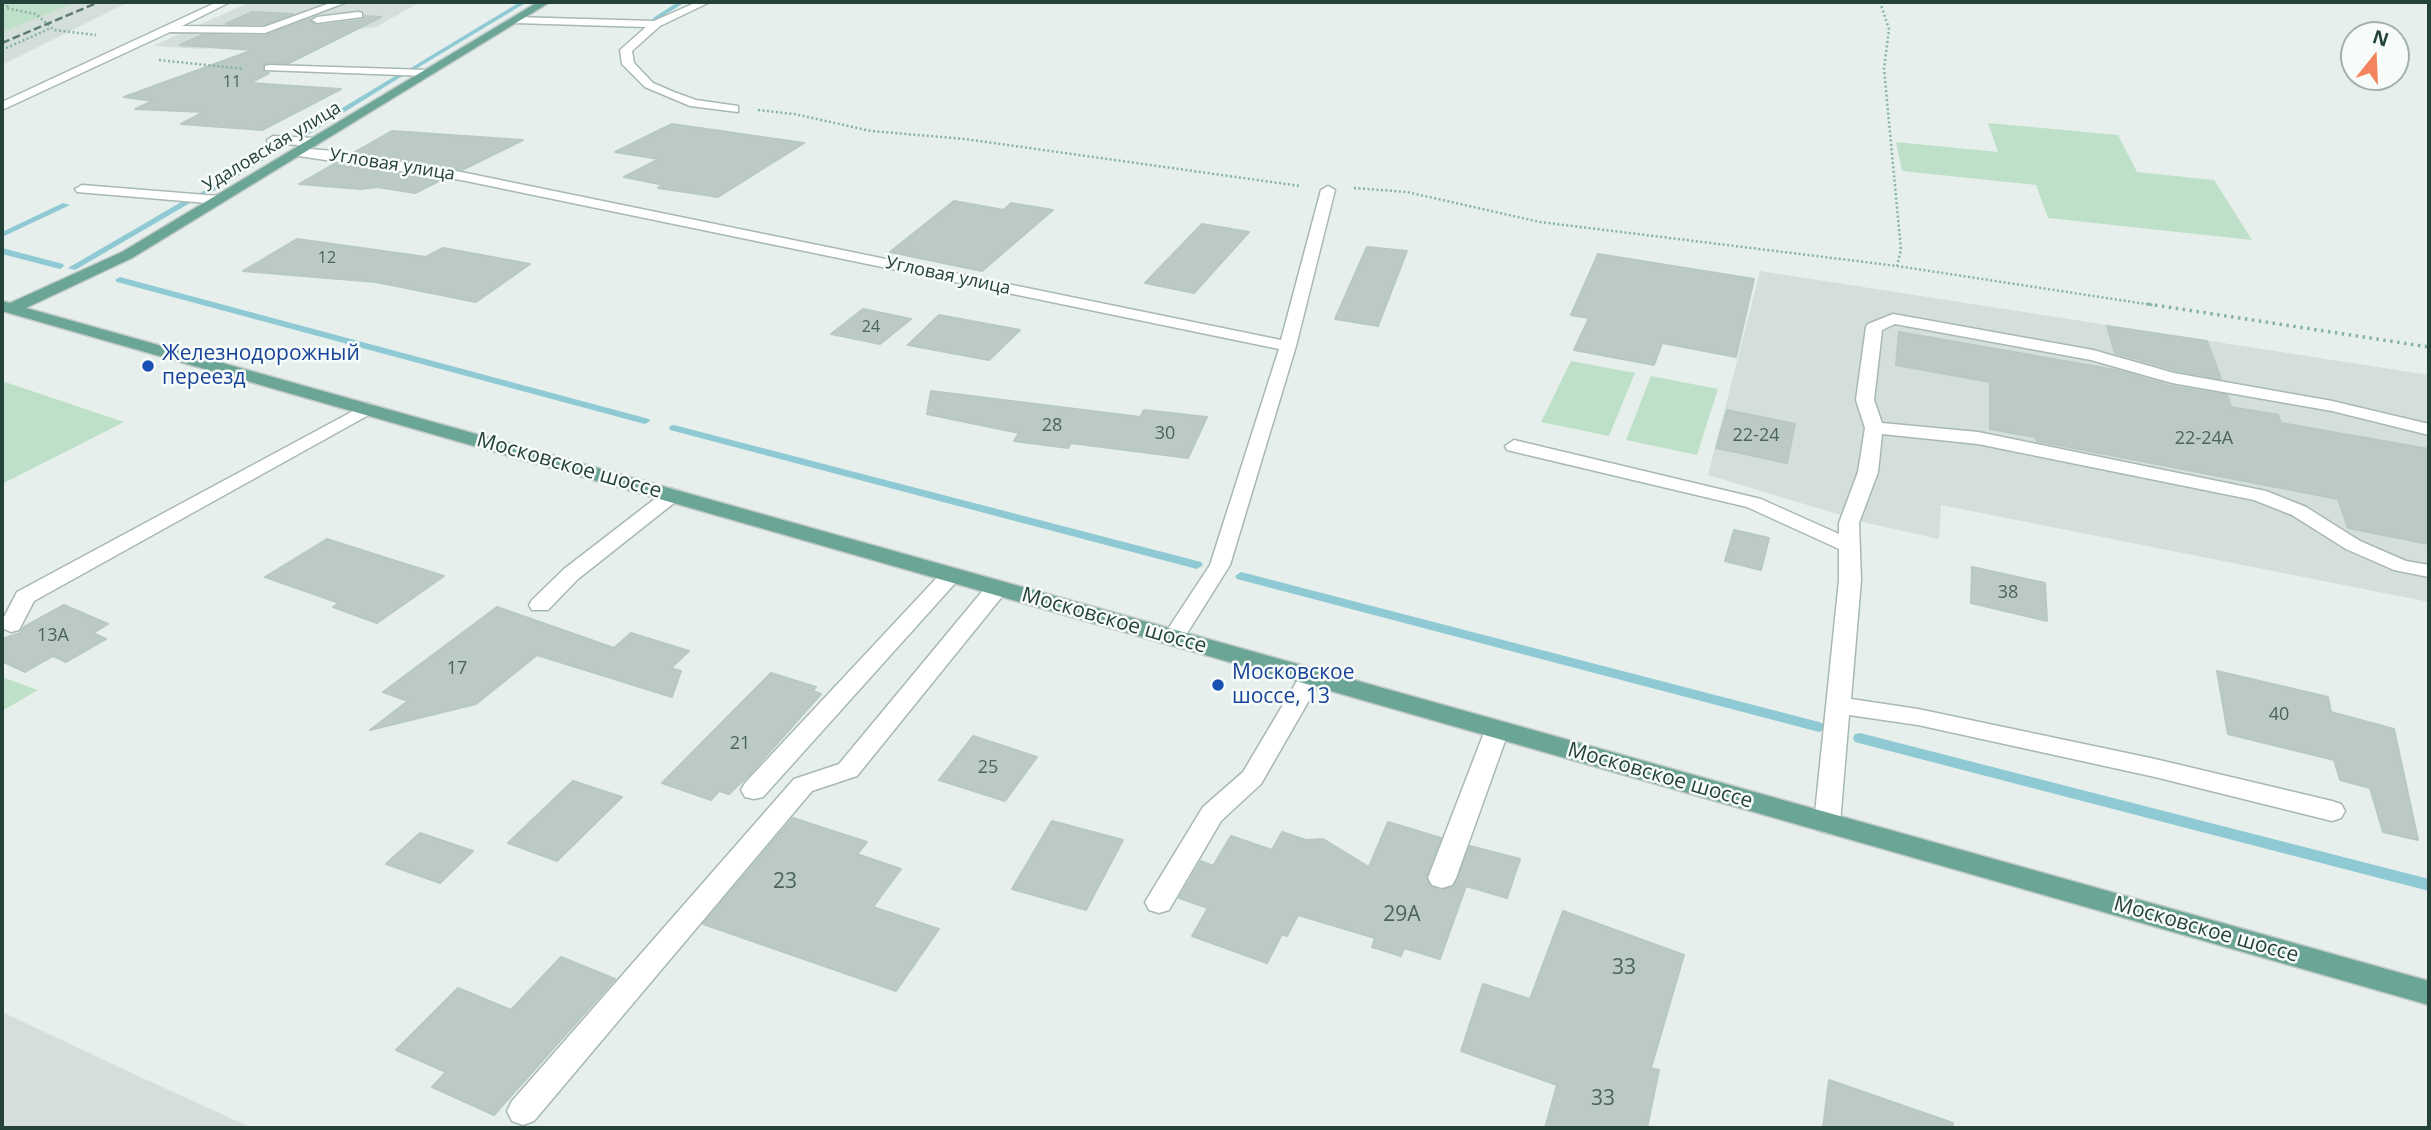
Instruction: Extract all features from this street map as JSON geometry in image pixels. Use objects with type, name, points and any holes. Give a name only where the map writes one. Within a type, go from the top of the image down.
[{"type":"main road","name":"Удаловская улица","points":[[6,307],[99,270],[545,2]]},
{"type":"main road","name":"Московское шоссе","points":[[6,307],[2429,993]]},
{"type":"street","points":[[2,106],[225,2]]},
{"type":"street","points":[[166,29],[266,34],[280,24],[342,2]]},
{"type":"street","points":[[705,2],[656,24],[626,50],[628,64],[649,85],[670,95],[694,103],[734,109]]},
{"type":"street","points":[[280,24],[358,15]]},
{"type":"street","points":[[515,20],[656,24]]},
{"type":"street","points":[[269,68],[428,73]]},
{"type":"street","points":[[272,140],[313,142]]},
{"type":"street","name":"Угловая улица","points":[[297,152],[334,155],[475,178],[1288,346]]},
{"type":"street","points":[[82,189],[219,200]]},
{"type":"street","points":[[1173,638],[1220,565],[1288,346],[1328,190]]},
{"type":"street","points":[[1827,823],[1850,580],[1849,523],[1868,472],[1874,428],[1865,400],[1874,327],[1893,319],[2093,355],[2172,378],[2332,406],[2429,429]]},
{"type":"street","points":[[10,625],[25,597],[368,408]]},
{"type":"street","points":[[1874,428],[1978,438],[2259,495],[2299,511],[2353,545],[2401,566],[2429,571]]},
{"type":"street","points":[[1514,446],[1754,503],[1849,546]]},
{"type":"street","points":[[540,606],[571,574],[672,495]]},
{"type":"street","points":[[754,790],[951,575]]},
{"type":"street","points":[[523,1111],[803,785],[848,770],[998,588]]},
{"type":"street","points":[[1159,902],[1212,814],[1252,778],[1311,677]]},
{"type":"street","points":[[1838,705],[1918,717],[2155,768],[2332,811]]},
{"type":"street","points":[[1442,878],[1497,730]]},
{"type":"path","points":[[11,2],[6,8],[36,14],[51,28],[138,42]]},
{"type":"path","points":[[1881,2],[1889,29],[1884,69],[1901,250],[1897,266],[2429,347]]},
{"type":"path","points":[[2,50],[51,28]]},
{"type":"path","points":[[115,52],[136,58],[193,65],[269,68]]},
{"type":"shaded area","points":[[54,2],[129,2],[2,65],[2,23]]},
{"type":"shaded area","points":[[250,2],[420,2],[376,27],[202,49],[153,46]]},
{"type":"shaded area","points":[[1760,271],[2429,375],[2429,602],[1941,505],[1939,539],[1867,523],[1708,475]]},
{"type":"shaded area","points":[[2,1012],[138,1076],[252,1128],[2,1128]]},
{"type":"green space","points":[[2,2],[76,2],[2,32]]},
{"type":"green space","points":[[1988,123],[2118,135],[2137,172],[2214,180],[2252,240],[2048,218],[2036,185],[1902,171],[1896,142],[1998,152]]},
{"type":"green space","points":[[1571,361],[1635,373],[1609,436],[1541,422]]},
{"type":"green space","points":[[1651,376],[1718,389],[1697,455],[1626,440]]},
{"type":"green space","points":[[2,381],[124,422],[2,484]]},
{"type":"green space","points":[[2,677],[38,690],[2,711]]},
{"type":"building","points":[[252,12],[293,14],[264,24],[226,24]]},
{"type":"building","points":[[365,16],[381,17],[289,63],[263,64],[263,72],[269,73],[250,83],[341,89],[262,130],[181,124],[204,112],[135,109],[153,101],[124,97],[253,50],[180,45],[202,35],[265,36],[310,19],[317,26],[362,20]]},
{"type":"building","points":[[672,124],[804,143],[718,197],[658,188],[664,185],[624,177],[659,159],[615,152]]},
{"type":"building","points":[[392,131],[523,140],[462,170],[355,152]]},
{"type":"building","points":[[334,164],[441,180],[415,193],[377,187],[360,189],[299,184]]},
{"type":"building","points":[[954,201],[1004,210],[1011,203],[1053,210],[982,271],[890,252]]},
{"type":"building","points":[[1202,224],[1249,232],[1194,293],[1145,283]]},
{"type":"building","points":[[297,239],[426,257],[443,248],[530,264],[476,302],[376,282],[243,271]]},
{"type":"building","points":[[1367,247],[1407,251],[1378,326],[1335,319]]},
{"type":"building","points":[[1598,254],[1754,279],[1736,357],[1662,343],[1654,365],[1574,350],[1589,318],[1571,315]]},
{"type":"building","points":[[863,309],[911,319],[880,344],[831,334]]},
{"type":"building","points":[[939,315],[1020,330],[989,360],[908,345]]},
{"type":"building","points":[[2107,326],[2207,341],[2221,379],[2175,370],[2115,353]]},
{"type":"building","points":[[1899,332],[2116,370],[2171,386],[2227,395],[2231,407],[2278,415],[2281,423],[2429,449],[2429,544],[2348,528],[2338,499],[2037,441],[2035,437],[1990,429],[1990,382],[1896,365]]},
{"type":"building","points":[[931,391],[1140,417],[1144,410],[1207,417],[1188,458],[1071,443],[1068,448],[1014,441],[1019,433],[927,414]]},
{"type":"building","points":[[1727,410],[1795,424],[1787,463],[1716,448]]},
{"type":"building","points":[[1734,530],[1769,538],[1761,570],[1725,561]]},
{"type":"building","points":[[327,539],[444,576],[377,623],[333,607],[339,603],[265,577]]},
{"type":"building","points":[[1972,567],[2045,583],[2047,621],[1971,603]]},
{"type":"building","points":[[64,605],[108,624],[93,633],[106,639],[66,662],[53,656],[25,672],[2,661],[2,639],[20,633],[24,627]]},
{"type":"building","points":[[497,607],[614,648],[631,633],[689,651],[671,668],[681,671],[672,697],[537,655],[476,704],[370,730],[408,701],[383,692]]},
{"type":"building","points":[[2217,671],[2328,697],[2331,712],[2394,729],[2418,840],[2383,832],[2370,788],[2340,780],[2334,760],[2228,734]]},
{"type":"building","points":[[771,673],[816,687],[813,691],[821,694],[750,774],[729,794],[719,791],[711,800],[662,783]]},
{"type":"building","points":[[973,736],[1037,757],[1005,801],[939,780]]},
{"type":"building","points":[[573,781],[622,797],[557,861],[508,843]]},
{"type":"building","points":[[793,818],[867,842],[857,854],[901,869],[873,907],[939,929],[896,991],[703,924]]},
{"type":"building","points":[[1052,821],[1123,840],[1086,910],[1012,889]]},
{"type":"building","points":[[1388,822],[1441,838],[1426,877],[1430,886],[1441,891],[1454,886],[1470,846],[1520,859],[1507,898],[1466,886],[1440,959],[1404,948],[1401,956],[1372,947],[1375,938],[1298,915],[1287,936],[1282,934],[1267,963],[1192,936],[1208,908],[1179,898],[1201,861],[1213,866],[1231,836],[1272,850],[1282,832],[1306,840],[1323,839],[1369,867]]},
{"type":"building","points":[[420,833],[473,851],[440,883],[386,864]]},
{"type":"building","points":[[1563,911],[1684,955],[1651,1068],[1659,1070],[1647,1128],[1545,1128],[1557,1085],[1461,1051],[1483,984],[1530,999]]},
{"type":"building","points":[[561,957],[615,979],[494,1115],[432,1087],[446,1072],[396,1050],[458,988],[511,1010]]},
{"type":"building","points":[[1829,1080],[1953,1123],[1952,1128],[1823,1128]]},
{"type":"waterway","points":[[412,69],[524,2]]},
{"type":"waterway","points":[[655,19],[682,2]]},
{"type":"waterway","points":[[298,137],[402,74]]},
{"type":"waterway","points":[[201,195],[284,145]]},
{"type":"waterway","points":[[72,268],[186,203]]},
{"type":"waterway","points":[[2,235],[66,205]]},
{"type":"waterway","points":[[2,251],[60,266]]},
{"type":"waterway","points":[[120,280],[645,421]]},
{"type":"waterway","points":[[674,428],[1197,565]]},
{"type":"waterway","points":[[1241,576],[1819,727]]},
{"type":"waterway","points":[[1860,738],[2429,885]]},
{"type":"railway","points":[[2,43],[99,2]]},
{"type":"place","name":"Железнодорожный переезд","points":[[148,366]]},
{"type":"place","name":"Московское шоссе, 13","points":[[1218,685]]}]
